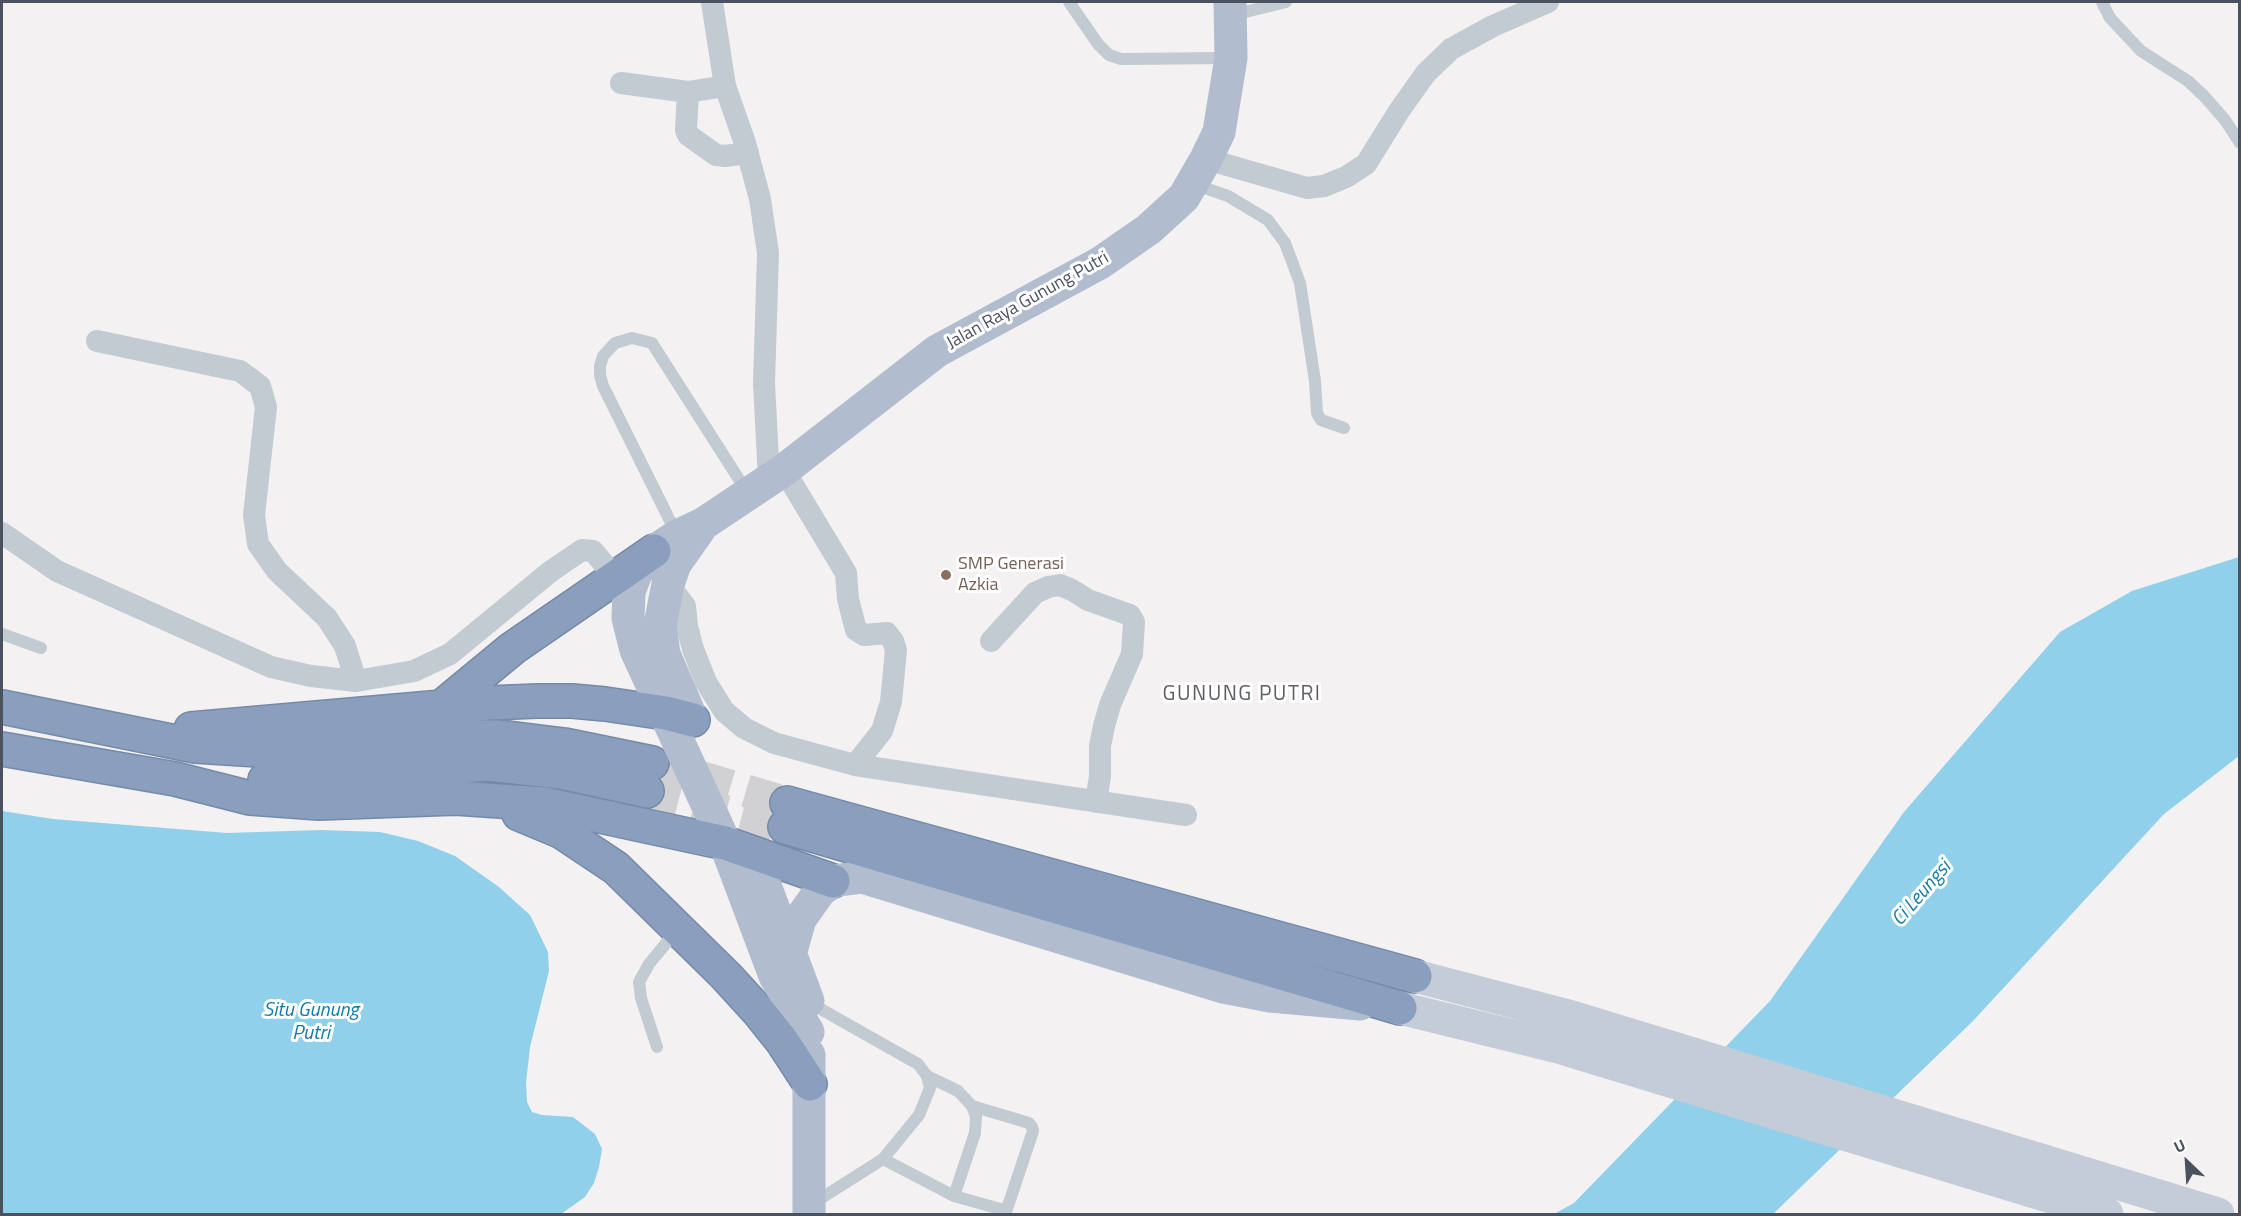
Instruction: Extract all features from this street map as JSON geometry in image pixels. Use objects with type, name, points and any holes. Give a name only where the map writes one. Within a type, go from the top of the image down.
[{"type":"highway","points":[[439,709],[513,648],[615,577],[678,537]]},
{"type":"highway","points":[[136,733],[439,709],[488,703],[572,701],[679,717]]},
{"type":"highway","points":[[2,707],[195,746],[274,751],[426,736],[500,737],[564,745],[650,777],[561,772],[489,764],[298,780],[175,778]]},
{"type":"highway","points":[[2,749],[175,778],[250,798],[319,802],[456,798],[544,804],[620,819],[739,848],[833,881]]},
{"type":"highway","points":[[456,798],[519,814],[562,832],[616,868],[758,1011],[782,1041],[810,1084]]},
{"type":"highway","points":[[1400,1008],[786,815],[1415,976]]},
{"type":"main road","name":"Jalan Raya Gunung Putri","points":[[678,537],[767,481],[937,351],[1110,257],[1149,229],[1184,197],[1219,132],[1231,58],[1231,8]]},
{"type":"main road","points":[[678,537],[675,564],[668,584],[660,625],[664,654],[679,717]]},
{"type":"main road","points":[[678,537],[636,573],[629,592],[628,618],[636,650],[679,717],[739,848],[791,951],[808,1017],[809,1210]]},
{"type":"main road","points":[[739,848],[776,976],[808,1017]]},
{"type":"main road","points":[[791,951],[800,919],[820,891],[833,881],[862,877],[1223,987],[1270,996],[1400,1008]]},
{"type":"street","points":[[712,2],[725,86],[748,153],[760,199],[768,253],[764,382],[767,481],[846,573],[848,599],[856,630],[864,635],[887,633],[896,650],[891,702],[882,731],[855,765]]},
{"type":"street","points":[[1199,171],[1307,188],[1324,186],[1346,177],[1366,164],[1426,73],[1451,49],[1493,26],[1548,2]]},
{"type":"street","points":[[621,83],[688,92],[725,86]]},
{"type":"street","points":[[688,92],[686,130],[688,135],[716,155],[748,153]]},
{"type":"street","points":[[97,342],[240,371],[260,386],[266,407],[254,515],[258,544],[278,571],[327,618],[345,646],[356,681]]},
{"type":"street","points":[[2,533],[57,571],[272,667],[311,676],[356,681],[414,672],[450,654],[551,571],[582,550],[592,551],[615,577]]},
{"type":"street","points":[[668,584],[684,606],[693,649],[706,682],[724,711],[744,728],[774,743],[855,765],[1186,815]]},
{"type":"street","points":[[991,641],[1035,593],[1048,587],[1060,585],[1088,600],[1130,615],[1134,622],[1132,654],[1110,705],[1104,726],[1100,746],[1100,776],[1096,802]]},
{"type":"street","points":[[1415,976],[1572,1017],[2218,1215]]},
{"type":"street","points":[[1400,1008],[1558,1047],[2107,1215]]},
{"type":"lane","points":[[1069,2],[1098,44],[1109,55],[1121,59],[1231,58]]},
{"type":"lane","points":[[1231,8],[1286,2]]},
{"type":"lane","points":[[2103,2],[2110,18],[2141,51],[2188,81],[2204,96],[2225,120],[2240,143]]},
{"type":"lane","points":[[1199,171],[1228,196],[1268,220],[1285,243],[1300,283],[1315,381],[1317,413],[1321,420],[1344,428]]},
{"type":"lane","points":[[678,537],[603,386],[600,366],[603,356],[615,343],[632,338],[652,343],[767,481]]},
{"type":"lane","points":[[2,634],[41,648]]},
{"type":"lane","points":[[657,1047],[641,998],[639,982],[649,964],[678,929]]},
{"type":"lane","points":[[808,1017],[904,1055],[918,1064],[927,1076],[930,1088],[919,1115],[883,1159],[809,1210]]},
{"type":"lane","points":[[927,1076],[958,1091],[972,1106],[976,1116],[977,1125],[954,1196]]},
{"type":"lane","points":[[883,1159],[954,1196],[1007,1209],[1033,1131],[1029,1123],[972,1106]]},
{"type":"water","name":"Ci Leungsi","points":[[2239,557],[2239,756],[2164,814],[1973,1021],[1773,1214],[1554,1214],[1574,1203],[1770,1001],[1904,812],[2060,632],[2132,591]]},
{"type":"water","name":"Situ Gunung Putri","points":[[2,811],[53,819],[227,833],[321,830],[380,832],[418,841],[455,856],[499,887],[530,915],[548,952],[549,971],[530,1047],[526,1083],[527,1102],[532,1112],[573,1117],[595,1134],[602,1149],[594,1183],[585,1197],[561,1214],[2,1214]]},
{"type":"tunnel","points":[[652,763],[787,803]]},
{"type":"tunnel","points":[[647,791],[785,827]]},
{"type":"place","name":"SMP Generasi Azkia","points":[[946,575]]},
{"type":"district","name":"GUNUNG PUTRI","points":[[1242,695]]}]
